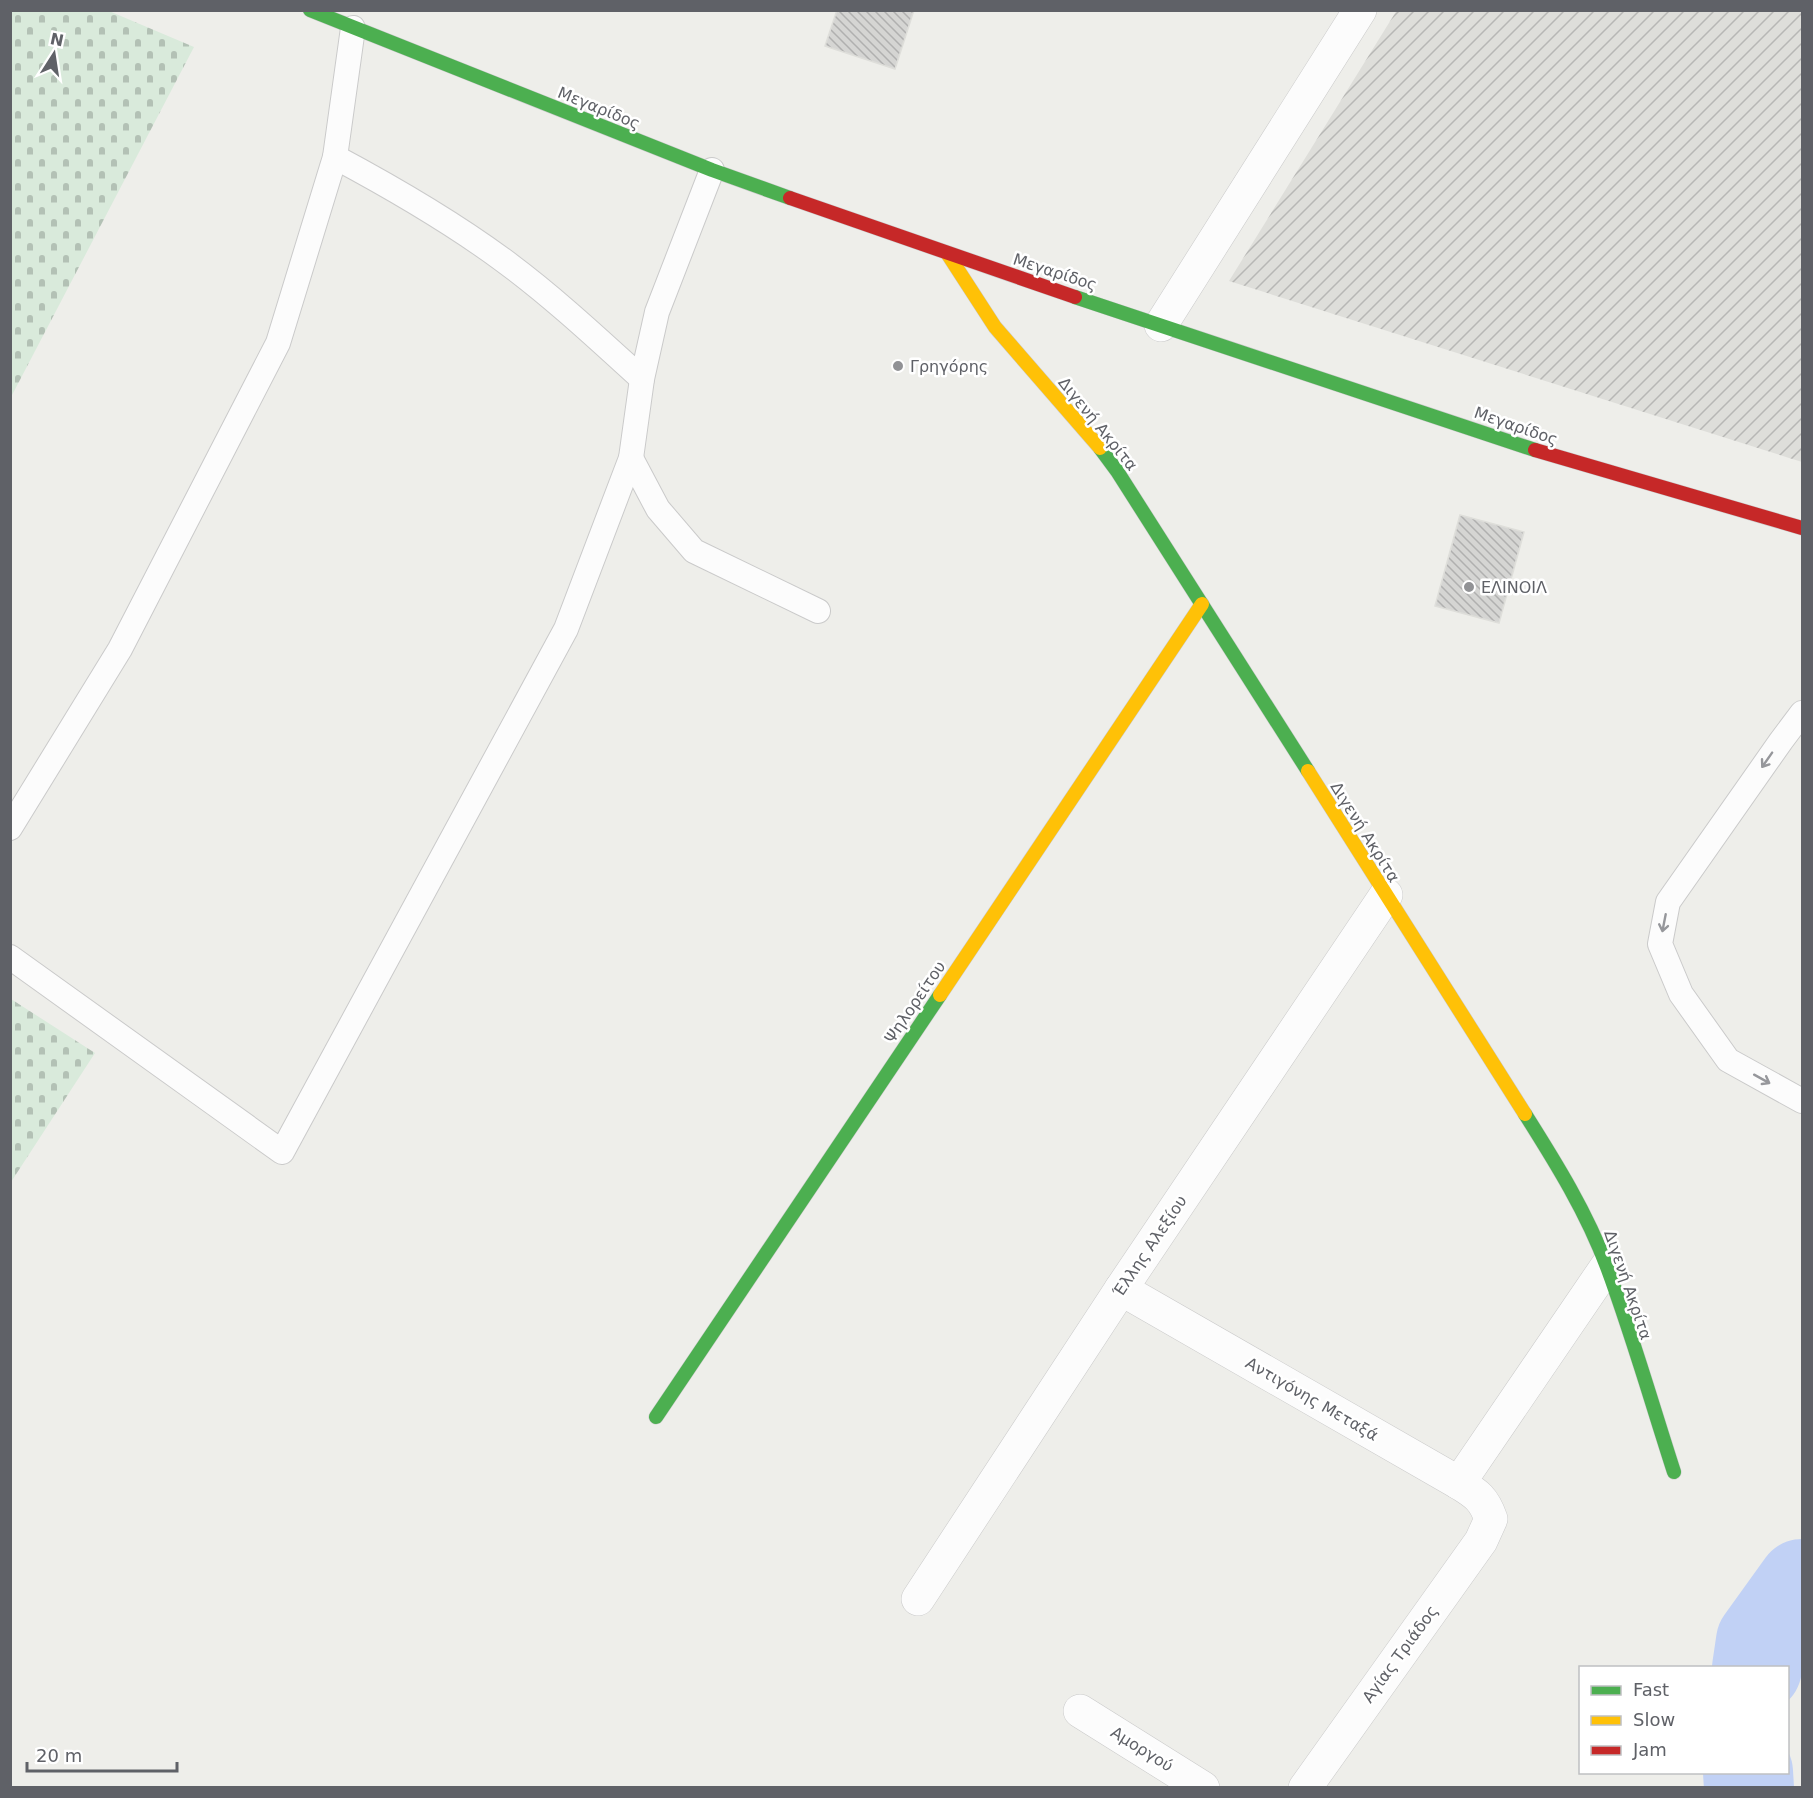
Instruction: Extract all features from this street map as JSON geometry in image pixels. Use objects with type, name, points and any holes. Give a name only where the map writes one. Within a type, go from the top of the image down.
[{"type":"street","name":"Μεγαρίδος","points":[[310,10],[712,170],[947,253],[1568,461],[1803,528]]},
{"type":"street","points":[[1161,325],[1360,10]]},
{"type":"street","name":"Διγενή Ακρίτα","points":[[947,253],[995,327],[1107,457],[1554,1159],[1584,1214],[1607,1266],[1674,1472]]},
{"type":"street","name":"Ψηλορείτου","points":[[656,1417],[1202,604]]},
{"type":"street","name":"Έλλης Αλεξίου","points":[[918,1599],[1121,1289],[1386,895]]},
{"type":"street","points":[[1459,1483],[1607,1266]]},
{"type":"street","name":"Αντιγόνης Μεταξά","points":[[1121,1289],[1474,1492],[1485,1503],[1491,1519]]},
{"type":"street","name":"Αγίας Τριάδος","points":[[1305,1788],[1481,1540],[1491,1519]]},
{"type":"street","name":"Αμοργού","points":[[1080,1711],[1203,1788]]},
{"type":"lane","points":[[10,828],[120,649],[278,343],[335,157],[353,28]]},
{"type":"lane","points":[[335,157],[430,211],[503,260],[574,317],[642,379]]},
{"type":"lane","points":[[10,957],[282,1152],[566,628],[631,458],[642,379],[657,312],[712,170]]},
{"type":"lane","points":[[631,458],[658,509],[694,551],[818,611]]},
{"type":"lane","points":[[1803,713],[1780,741],[1668,902],[1660,944],[1681,994],[1728,1060],[1803,1101]]},
{"type":"shaded area","points":[[1397,10],[1802,11],[1802,462],[1229,281]]},
{"type":"green space","points":[[11,10],[109,11],[194,47],[11,397]]},
{"type":"green space","points":[[11,999],[95,1053],[11,1182]]},
{"type":"building","points":[[837,10],[914,10],[895,69],[825,46]]},
{"type":"building","points":[[1460,515],[1524,532],[1499,623],[1435,606]]},
{"type":"waterway","points":[[1757,1666],[1761,1641],[1802,1584]]},
{"type":"waterway","points":[[1748,1774],[1749,1788]]},
{"type":"traffic: fast","points":[[310,10],[712,170],[790,198]]},
{"type":"traffic: fast","points":[[1075,297],[1535,450]]},
{"type":"traffic: fast","points":[[1100,448],[1117,471],[1308,771]]},
{"type":"traffic: fast","points":[[656,1417],[940,995]]},
{"type":"traffic: fast","points":[[1525,1114],[1570,1189],[1599,1247],[1625,1318],[1674,1472]]},
{"type":"traffic: slow","points":[[947,253],[995,327],[1100,448]]},
{"type":"traffic: slow","points":[[940,995],[1202,604]]},
{"type":"traffic: slow","points":[[1308,771],[1525,1114]]},
{"type":"traffic: jam","points":[[790,198],[1075,297]]},
{"type":"traffic: jam","points":[[1535,450],[1802,528]]},
{"type":"place","name":"Γρηγόρης","points":[[898,366]]},
{"type":"place","name":"ΕΛΙΝΟΙΛ","points":[[1469,587]]}]
